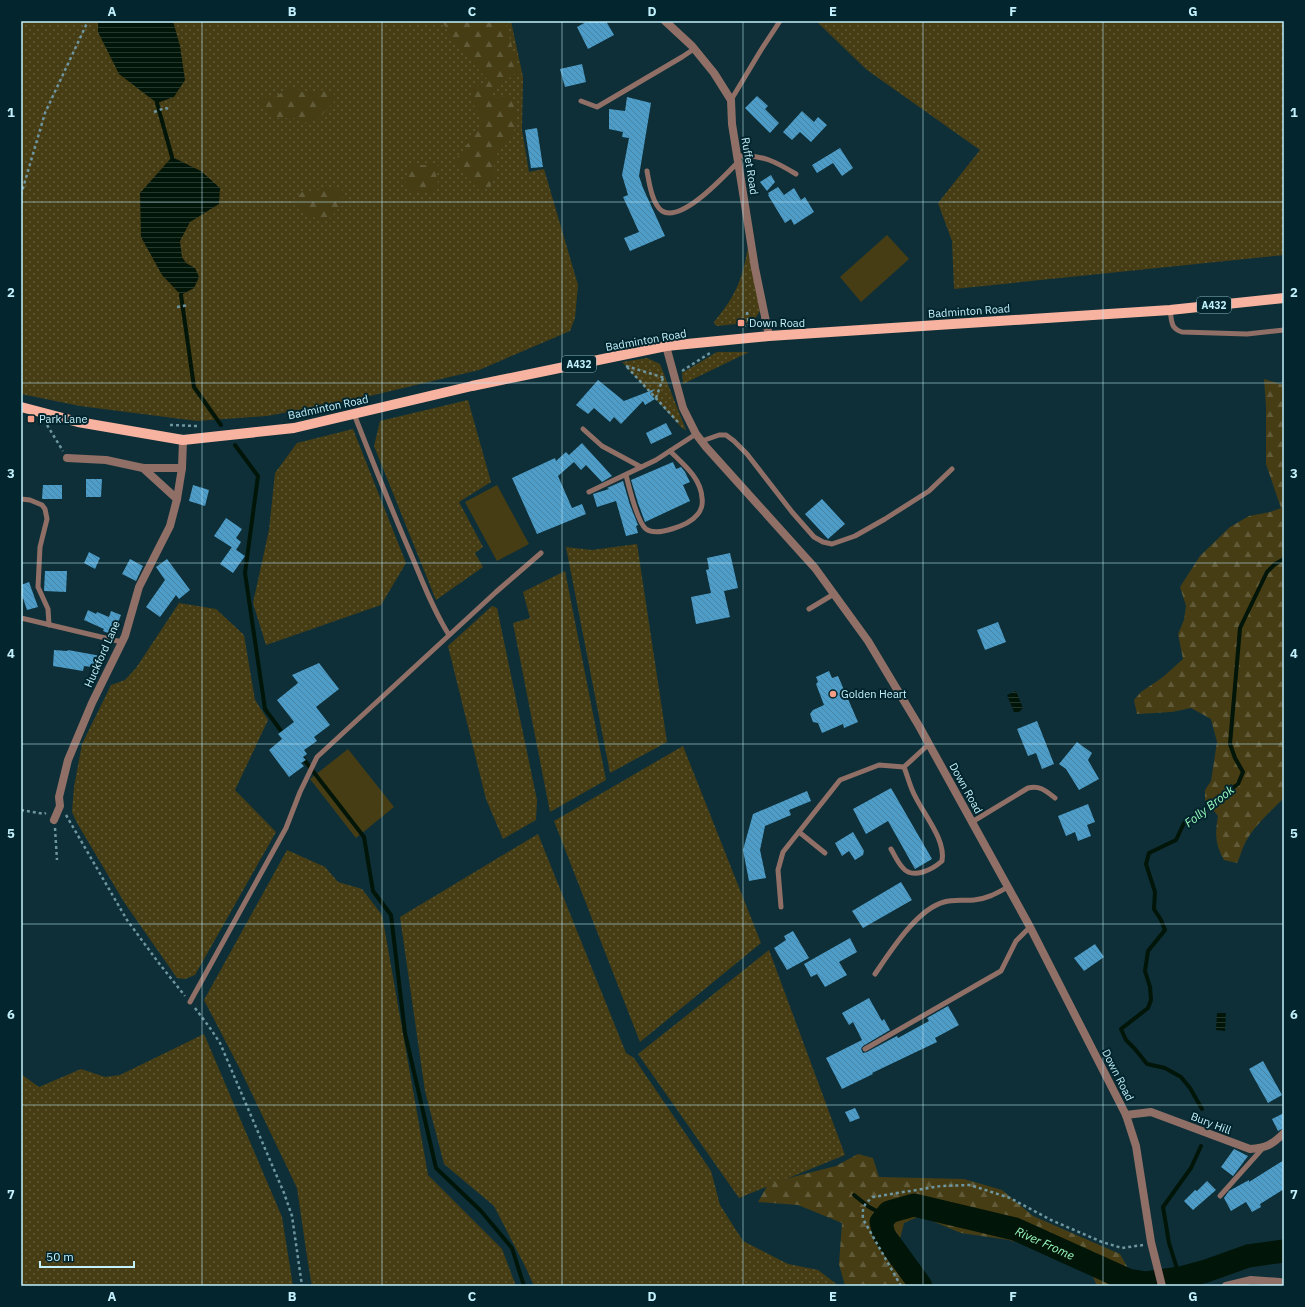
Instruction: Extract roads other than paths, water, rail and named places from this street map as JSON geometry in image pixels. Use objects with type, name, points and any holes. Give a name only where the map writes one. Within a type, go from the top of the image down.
[{"type":"main road","name":"Badminton Road","points":[[21,406],[78,422],[183,440],[294,428],[472,386],[666,346],[769,336],[1170,310],[1284,298]]},
{"type":"street","name":"Ruffet Road","points":[[666,21],[694,49],[714,73],[731,100],[732,124],[755,268],[769,336]]},
{"type":"street","name":"Down Road","points":[[666,346],[683,408],[696,434],[815,568],[868,641],[929,744],[1030,927],[1126,1116],[1136,1146],[1151,1242],[1162,1286]]},
{"type":"street","name":"Huckford Lane","points":[[54,820],[60,806],[59,797],[68,760],[92,703],[122,642],[139,586],[170,526],[177,499],[182,468],[183,440]]},
{"type":"street","points":[[67,458],[106,460],[143,468],[182,468]]},
{"type":"street","points":[[143,468],[177,499]]},
{"type":"street","name":"Bury Hill","points":[[1126,1116],[1151,1112],[1250,1149],[1262,1148]]},
{"type":"street","points":[[1262,1148],[1276,1141],[1284,1133]]},
{"type":"street","points":[[1226,1286],[1251,1280],[1280,1282],[1284,1286]]},
{"type":"lane","points":[[731,100],[780,21]]},
{"type":"lane","points":[[581,101],[597,107],[694,49]]},
{"type":"lane","points":[[647,171],[649,184],[656,202],[660,210],[667,213],[674,213],[691,205],[715,185],[738,159],[751,155],[764,157],[777,162],[796,174]]},
{"type":"lane","points":[[1170,310],[1173,325],[1176,330],[1182,332],[1247,334],[1284,330]]},
{"type":"lane","points":[[354,414],[382,488],[425,587],[449,635]]},
{"type":"lane","points":[[583,429],[602,446],[641,467]]},
{"type":"lane","points":[[589,492],[641,467],[670,451],[696,434]]},
{"type":"lane","points":[[702,441],[718,435],[726,435],[734,441],[747,454],[792,512],[814,537],[823,542],[832,544],[855,536],[930,491],[952,469]]},
{"type":"lane","points":[[626,475],[640,521],[646,529],[655,532],[668,530],[686,523],[697,516],[701,509],[702,498],[700,486],[670,451]]},
{"type":"lane","points":[[21,499],[30,500],[42,505],[45,509],[47,519],[40,547],[38,587],[48,609],[49,625]]},
{"type":"lane","points":[[190,1002],[286,828],[300,792],[317,757],[496,592],[541,553]]},
{"type":"lane","points":[[809,609],[834,594]]},
{"type":"lane","points":[[21,618],[122,642]]},
{"type":"lane","points":[[781,907],[778,870],[783,852],[840,780],[879,765],[904,767],[929,744]]},
{"type":"lane","points":[[891,849],[903,869],[909,873],[915,874],[936,866],[942,861],[944,853],[930,820],[915,796],[904,767]]},
{"type":"lane","points":[[972,822],[1028,788],[1035,786],[1042,788],[1055,798]]},
{"type":"lane","points":[[799,832],[825,854]]},
{"type":"lane","points":[[875,974],[902,935],[930,909],[942,902],[952,900],[974,900],[990,897],[1008,887]]},
{"type":"lane","points":[[865,1049],[1001,972],[1016,941],[1030,927]]},
{"type":"lane","points":[[1220,1196],[1262,1148]]},
{"type":"waterway","points":[[157,103],[172,157]]},
{"type":"waterway","points":[[181,295],[194,387],[221,425]]},
{"type":"waterway","points":[[235,445],[258,476],[245,573],[265,709],[284,735]]},
{"type":"waterway","name":"Folly Brook","points":[[1202,1109],[1190,1088],[1181,1077],[1165,1068],[1147,1064],[1126,1040],[1121,1029],[1148,1008],[1151,1000],[1150,987],[1145,971],[1148,951],[1165,930],[1154,909],[1155,892],[1146,864],[1149,853],[1176,840],[1184,823],[1238,784],[1243,772],[1235,758],[1230,744],[1240,628],[1267,572],[1275,564],[1284,559]]},
{"type":"waterway","points":[[302,757],[364,837],[373,891],[391,915],[405,1033],[436,1168],[481,1211],[512,1248],[524,1286]]},
{"type":"waterway","name":"Folly Brook","points":[[1180,1278],[1169,1243],[1163,1207],[1191,1168],[1201,1146]]},
{"type":"waterway","points":[[854,1195],[869,1207],[886,1216]]},
{"type":"waterway","name":"River Frome","points":[[921,1286],[884,1235],[881,1222],[889,1212],[914,1205],[1015,1229],[1128,1280],[1146,1283],[1180,1278],[1206,1271],[1248,1256],[1284,1251]]},
{"type":"place","name":"Down Road","points":[[741,323]]},
{"type":"place","name":"Park Lane","points":[[31,419]]},
{"type":"place","name":"Golden Heart","points":[[833,694]]}]
